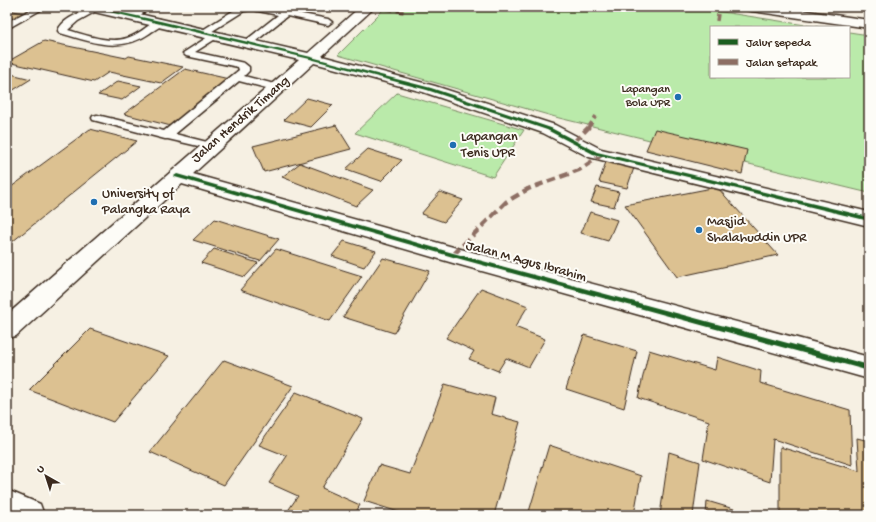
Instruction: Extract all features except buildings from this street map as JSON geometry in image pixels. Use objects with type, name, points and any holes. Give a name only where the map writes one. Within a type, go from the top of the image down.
[{"type":"street","name":"Jalan Hendrik Timang","points":[[7,329],[368,7]]},
{"type":"street","points":[[752,7],[869,24]]},
{"type":"street","points":[[93,8],[160,22],[311,58],[429,89],[549,129],[596,153],[869,219]]},
{"type":"street","name":"Jalan M Agus Ibrahim","points":[[177,176],[453,255],[869,368]]},
{"type":"street","points":[[7,505],[29,515]]},
{"type":"lane","points":[[7,26],[42,7]]},
{"type":"lane","points":[[132,16],[147,7]]},
{"type":"lane","points":[[93,8],[64,27],[63,31],[78,36],[121,43],[129,41],[160,22]]},
{"type":"lane","points":[[165,136],[244,71],[244,66],[189,54],[188,52],[241,9],[263,9],[328,22]]},
{"type":"lane","points":[[248,43],[284,14]]},
{"type":"lane","points":[[237,77],[278,88]]},
{"type":"lane","points":[[97,118],[165,136],[211,146]]},
{"type":"green space","name":"Lapangan Bola UPR","points":[[386,7],[690,7],[812,26],[710,26],[710,78],[850,78],[850,32],[869,35],[869,193],[559,118],[338,55]]},
{"type":"green space","name":"Lapangan Tenis UPR","points":[[397,93],[524,130],[493,177],[355,133]]},
{"type":"marked path","points":[[376,7],[404,12]]},
{"type":"marked path","points":[[717,21],[719,7]]},
{"type":"marked path","points":[[574,142],[584,134],[596,116]]},
{"type":"marked path","points":[[453,255],[506,202],[528,189],[579,170],[603,154]]},
{"type":"cycle path","points":[[90,7],[311,58],[429,89],[549,129],[595,153],[869,219]]},
{"type":"cycle path","points":[[177,176],[453,255],[869,368]]},
{"type":"place","name":"Lapangan Bola UPR","points":[[678,97]]},
{"type":"place","name":"Lapangan Tenis UPR","points":[[453,145]]},
{"type":"place","name":"University of Palangka Raya","points":[[94,202]]},
{"type":"place","name":"Masjid Shalahuddin UPR","points":[[699,230]]}]
